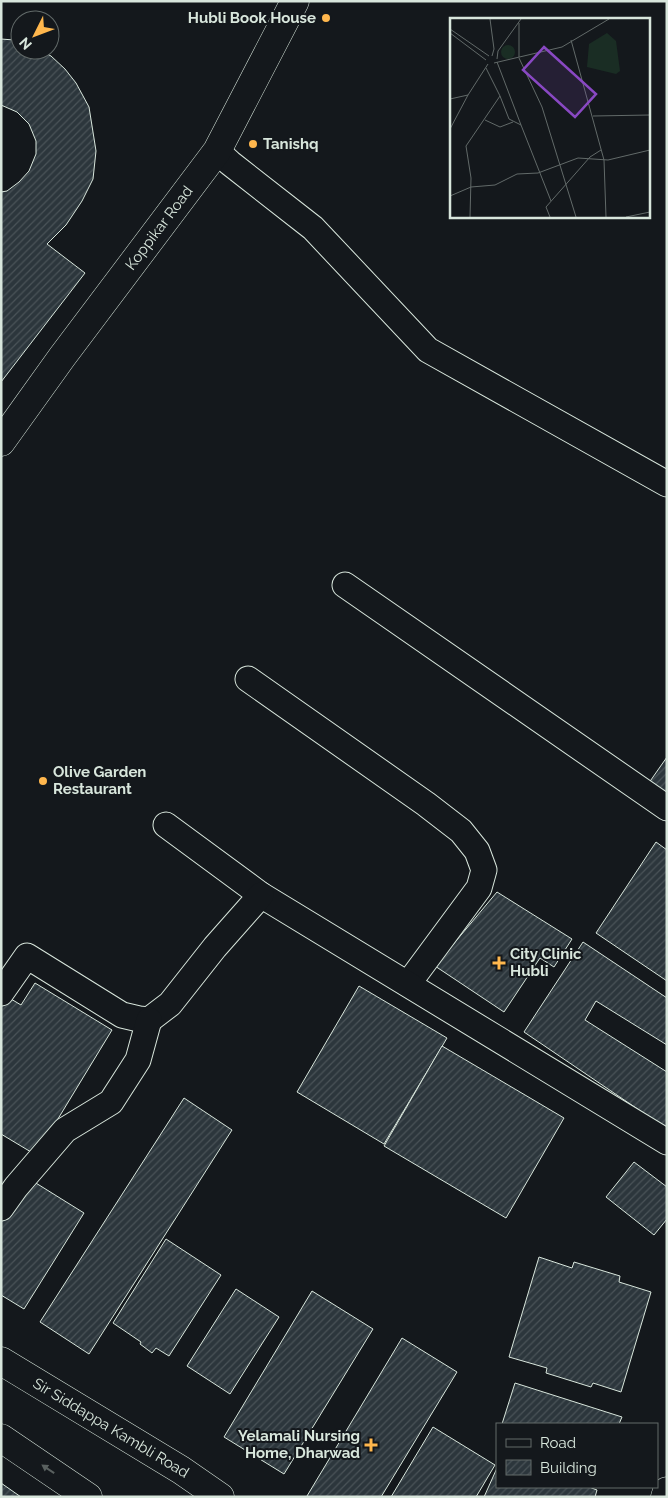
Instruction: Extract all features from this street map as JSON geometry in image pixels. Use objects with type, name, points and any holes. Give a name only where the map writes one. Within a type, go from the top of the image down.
[{"type":"main road","name":"Koppikar Road","points":[[1,442],[216,151],[295,1]]},
{"type":"main road","name":"Sir Siddappa Kambli Road","points":[[1,1361],[181,1470],[220,1497]]},
{"type":"main road","points":[[1,1438],[88,1497]]},
{"type":"main road","points":[[665,1497],[667,1491]]},
{"type":"street","points":[[216,151],[313,228],[428,350],[667,484]]},
{"type":"street","points":[[345,585],[667,808]]},
{"type":"street","points":[[248,679],[426,804],[461,831],[477,851],[484,870],[478,888],[408,984]]},
{"type":"street","points":[[166,826],[261,895],[667,1142]]},
{"type":"street","points":[[1,1208],[16,1187],[66,1130],[111,1102],[138,1060],[149,1020],[170,1004],[215,947],[261,895]]},
{"type":"street","points":[[1,993],[27,956],[122,1015],[149,1020]]},
{"type":"building","points":[[1,39],[10,40],[10,60],[55,60],[65,69],[76,83],[89,107],[96,151],[93,179],[82,201],[66,225],[47,244],[85,273],[1,382],[1,192],[7,191],[19,182],[29,171],[36,154],[36,141],[29,124],[17,112],[1,105]]},
{"type":"building","points":[[667,757],[667,801],[646,787]]},
{"type":"building","points":[[656,842],[667,850],[667,981],[596,933]]},
{"type":"building","points":[[497,892],[572,939],[554,967],[540,958],[504,1012],[435,966]]},
{"type":"building","points":[[583,942],[667,998],[667,1045],[596,1001],[585,1020],[667,1072],[667,1129],[524,1032]]},
{"type":"building","points":[[35,983],[112,1030],[36,1155],[1,1134],[1,993],[21,1005]]},
{"type":"building","points":[[359,986],[447,1038],[384,1144],[297,1092]]},
{"type":"building","points":[[442,1046],[564,1118],[506,1218],[384,1146]]},
{"type":"building","points":[[184,1098],[232,1130],[89,1354],[40,1322]]},
{"type":"building","points":[[634,1162],[667,1187],[667,1219],[654,1235],[606,1197]]},
{"type":"building","points":[[23,1175],[84,1213],[24,1309],[1,1295],[1,1210]]},
{"type":"building","points":[[166,1239],[221,1275],[169,1356],[156,1348],[152,1353],[140,1344],[141,1342],[113,1323]]},
{"type":"building","points":[[539,1257],[572,1268],[574,1262],[620,1276],[619,1282],[651,1292],[621,1392],[593,1383],[591,1387],[546,1373],[547,1368],[509,1357]]},
{"type":"building","points":[[236,1289],[279,1317],[230,1394],[187,1366]]},
{"type":"building","points":[[312,1291],[373,1329],[284,1474],[224,1437]]},
{"type":"building","points":[[402,1338],[457,1372],[381,1497],[308,1497],[307,1496]]},
{"type":"building","points":[[515,1383],[622,1417],[619,1423],[502,1423]]},
{"type":"building","points":[[433,1427],[495,1465],[476,1497],[391,1497]]},
{"type":"building","points":[[496,1470],[496,1488],[592,1488],[597,1490],[595,1497],[484,1497]]},
{"type":"building","points":[[1,1483],[21,1497],[1,1497]]},
{"type":"place","name":"Hubli Book House","points":[[326,18]]},
{"type":"place","name":"Tanishq","points":[[253,144]]},
{"type":"place","name":"Olive Garden Restaurant","points":[[43,781]]},
{"type":"place","name":"City Clinic Hubli","points":[[499,963]]},
{"type":"place","name":"Yelamali Nursing Home, Dharwad","points":[[371,1445]]}]
